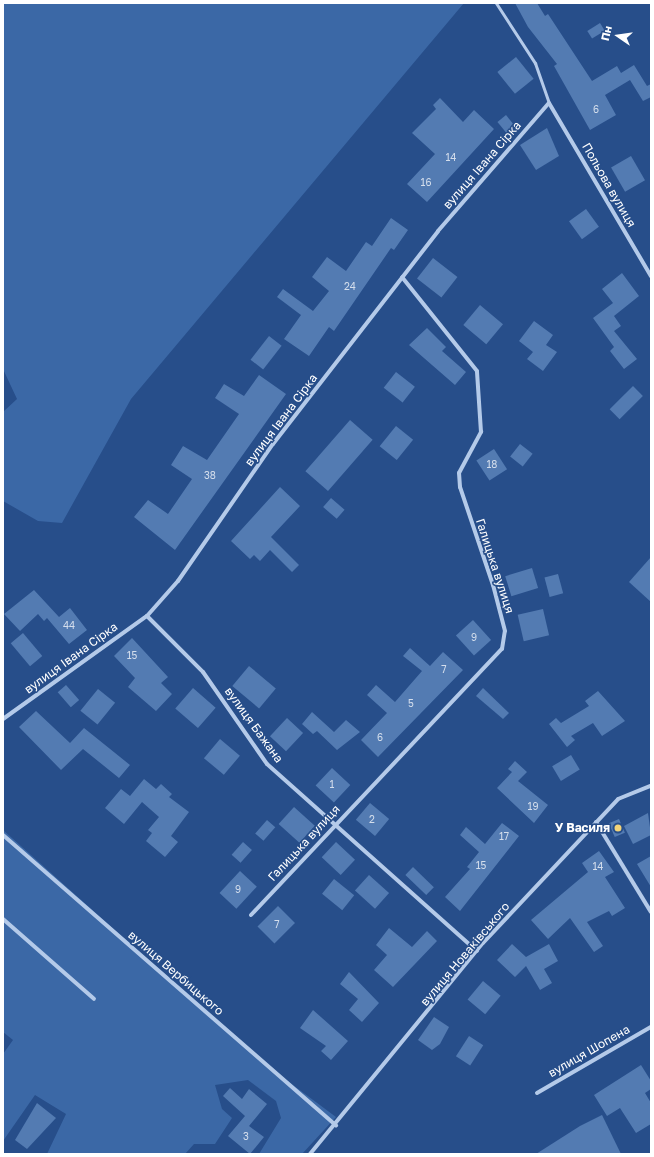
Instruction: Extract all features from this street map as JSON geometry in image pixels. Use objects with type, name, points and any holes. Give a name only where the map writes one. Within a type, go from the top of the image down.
[{"type":"street","name":"Польова вулиця","points":[[549,103],[651,276]]},
{"type":"street","name":"вулиця Івана Сірка","points":[[3,719],[147,616],[178,580],[273,444],[402,276],[549,103]]},
{"type":"street","name":"Галицька вулиця","points":[[251,915],[335,824],[492,663],[502,649],[505,631],[460,487],[459,473],[481,432],[477,371],[402,276]]},
{"type":"street","name":"вулиця Бажана","points":[[147,616],[203,672],[267,764],[477,951]]},
{"type":"street","name":"вулиця Новаківського","points":[[310,1154],[336,1126],[477,951],[596,822],[618,799],[651,786]]},
{"type":"street","points":[[596,822],[651,912]]},
{"type":"street","name":"вулиця Вербицького","points":[[3,835],[336,1126]]},
{"type":"street","points":[[3,919],[94,999]]},
{"type":"street","name":"вулиця Шопена","points":[[537,1093],[651,1027]]},
{"type":"lane","points":[[496,3],[535,64],[549,103]]},
{"type":"shaded area","points":[[3,3],[464,3],[131,399],[62,523],[38,521],[3,501],[3,412],[17,399],[3,369]]},
{"type":"shaded area","points":[[3,830],[262,1062],[336,1117],[302,1154],[259,1154],[281,1118],[276,1101],[248,1080],[215,1085],[222,1109],[232,1118],[215,1144],[194,1144],[185,1154],[47,1154],[66,1114],[35,1095],[3,1141],[3,1054],[13,1040],[3,1032]]},
{"type":"building","points":[[515,3],[537,3],[545,16],[548,14],[592,81],[617,66],[621,73],[634,65],[647,86],[651,84],[651,97],[643,101],[630,80],[605,95],[616,115],[590,130],[554,66],[557,64],[528,27]]},
{"type":"building","points":[[600,23],[605,31],[592,39],[587,31]]},
{"type":"building","points":[[516,57],[534,79],[515,94],[497,72]]},
{"type":"building","points":[[440,98],[463,122],[474,110],[494,129],[427,202],[407,184],[435,154],[412,133],[436,109],[433,105]]},
{"type":"building","points":[[506,115],[515,126],[506,133],[497,122]]},
{"type":"building","points":[[547,128],[559,156],[536,170],[520,145]]},
{"type":"building","points":[[631,156],[645,180],[625,192],[611,168]]},
{"type":"building","points":[[586,209],[599,227],[582,239],[569,221]]},
{"type":"building","points":[[391,218],[408,230],[394,250],[391,248],[334,331],[329,327],[309,356],[284,339],[301,315],[277,297],[283,289],[313,311],[329,291],[312,277],[327,257],[346,271],[366,242],[372,246]]},
{"type":"building","points":[[433,258],[457,277],[441,298],[417,278]]},
{"type":"building","points":[[622,273],[639,296],[614,316],[621,326],[614,331],[637,359],[624,369],[610,351],[614,347],[593,318],[613,303],[602,289]]},
{"type":"building","points":[[480,305],[503,324],[486,344],[463,325]]},
{"type":"building","points":[[534,321],[553,335],[546,345],[557,352],[543,371],[527,359],[533,352],[519,341]]},
{"type":"building","points":[[427,328],[446,347],[442,351],[466,372],[455,385],[409,345]]},
{"type":"building","points":[[269,336],[282,346],[263,369],[251,360]]},
{"type":"building","points":[[396,372],[415,387],[403,403],[384,388]]},
{"type":"building","points":[[259,375],[286,394],[175,550],[134,517],[148,500],[168,514],[192,479],[171,465],[183,446],[207,460],[239,414],[215,398],[224,384],[244,396]]},
{"type":"building","points":[[633,386],[643,396],[620,419],[610,409]]},
{"type":"building","points":[[350,420],[373,440],[328,491],[305,471]]},
{"type":"building","points":[[396,426],[413,440],[397,460],[380,446]]},
{"type":"building","points":[[520,444],[533,454],[523,466],[510,457]]},
{"type":"building","points":[[494,449],[507,469],[489,481],[476,460]]},
{"type":"building","points":[[280,487],[300,506],[271,537],[299,565],[292,572],[270,550],[260,561],[254,555],[250,559],[231,541]]},
{"type":"building","points":[[331,498],[345,510],[337,519],[323,507]]},
{"type":"building","points":[[651,557],[651,602],[629,582]]},
{"type":"building","points":[[532,568],[538,588],[511,596],[505,576]]},
{"type":"building","points":[[558,574],[563,593],[550,597],[544,578]]},
{"type":"building","points":[[34,590],[59,617],[70,608],[87,630],[69,644],[47,618],[44,621],[38,614],[20,631],[4,614]]},
{"type":"building","points":[[543,609],[549,635],[524,641],[518,615]]},
{"type":"building","points":[[473,620],[491,640],[474,655],[456,635]]},
{"type":"building","points":[[23,633],[42,656],[30,666],[11,643]]},
{"type":"building","points":[[132,638],[168,677],[161,683],[172,694],[156,711],[128,687],[135,678],[114,656]]},
{"type":"building","points":[[410,648],[430,666],[443,652],[463,670],[378,757],[361,740],[387,713],[367,695],[376,685],[395,702],[422,671],[403,656]]},
{"type":"building","points":[[249,666],[276,688],[259,708],[232,686]]},
{"type":"building","points":[[66,685],[79,700],[71,707],[58,692]]},
{"type":"building","points":[[193,688],[216,708],[198,728],[175,708]]},
{"type":"building","points":[[483,688],[509,713],[503,719],[476,696]]},
{"type":"building","points":[[98,689],[115,703],[97,725],[80,711]]},
{"type":"building","points":[[598,691],[625,721],[602,736],[593,723],[571,736],[575,740],[567,747],[549,724],[556,718],[561,723],[589,706],[585,701]]},
{"type":"building","points":[[36,711],[70,743],[84,728],[130,765],[119,778],[83,749],[61,770],[19,727]]},
{"type":"building","points":[[312,712],[334,732],[346,720],[360,732],[337,750],[317,731],[313,734],[302,724]]},
{"type":"building","points":[[287,718],[303,733],[286,751],[270,736]]},
{"type":"building","points":[[220,739],[240,756],[224,775],[204,758]]},
{"type":"building","points":[[571,755],[580,770],[561,781],[552,766]]},
{"type":"building","points":[[515,761],[527,772],[518,781],[548,805],[534,823],[497,788],[512,772],[508,769]]},
{"type":"building","points":[[332,768],[350,785],[334,803],[316,786]]},
{"type":"building","points":[[144,779],[156,789],[161,784],[172,794],[169,797],[189,812],[171,836],[178,842],[165,857],[146,841],[152,833],[148,830],[159,817],[142,802],[124,824],[105,808],[121,789],[130,796]]},
{"type":"building","points":[[370,803],[389,819],[375,836],[356,820]]},
{"type":"building","points":[[294,807],[315,826],[299,843],[279,824]]},
{"type":"building","points":[[648,813],[651,835],[633,844],[624,826]]},
{"type":"building","points":[[619,819],[625,833],[615,837],[609,823]]},
{"type":"building","points":[[267,820],[275,827],[263,841],[255,834]]},
{"type":"building","points":[[502,823],[519,836],[460,911],[445,897],[470,869],[467,867],[479,852],[460,835],[466,827],[485,844]]},
{"type":"building","points":[[243,842],[252,850],[241,863],[232,855]]},
{"type":"building","points":[[336,842],[355,860],[341,875],[322,857]]},
{"type":"building","points":[[599,851],[614,872],[605,877],[625,908],[612,916],[609,911],[587,922],[603,946],[594,952],[570,918],[548,939],[531,920],[588,872],[582,863]]},
{"type":"building","points":[[651,856],[651,887],[637,864]]},
{"type":"building","points":[[413,867],[434,887],[426,895],[405,875]]},
{"type":"building","points":[[240,871],[257,887],[236,909],[220,893]]},
{"type":"building","points":[[369,875],[389,893],[375,909],[355,891]]},
{"type":"building","points":[[334,879],[354,895],[342,910],[322,894]]},
{"type":"building","points":[[278,906],[295,923],[274,943],[257,927]]},
{"type":"building","points":[[389,928],[412,947],[427,931],[437,941],[393,987],[374,970],[387,955],[376,945]]},
{"type":"building","points":[[512,944],[526,957],[549,944],[558,961],[544,969],[552,983],[540,990],[526,966],[515,977],[497,960]]},
{"type":"building","points":[[349,972],[379,1003],[362,1022],[349,1010],[358,999],[340,984]]},
{"type":"building","points":[[483,981],[501,996],[485,1014],[468,999]]},
{"type":"building","points":[[313,1010],[348,1041],[331,1060],[321,1051],[326,1046],[300,1028]]},
{"type":"building","points":[[434,1017],[449,1027],[440,1044],[432,1050],[418,1040]]},
{"type":"building","points":[[469,1036],[483,1045],[470,1065],[456,1056]]},
{"type":"building","points":[[641,1065],[651,1081],[651,1089],[645,1093],[651,1103],[651,1124],[636,1133],[620,1108],[607,1116],[594,1095]]},
{"type":"building","points":[[230,1088],[242,1099],[249,1089],[267,1104],[249,1126],[264,1137],[250,1154],[228,1136],[245,1116],[223,1096]]},
{"type":"building","points":[[37,1103],[56,1118],[27,1149],[15,1140]]},
{"type":"building","points":[[602,1115],[621,1154],[536,1154],[580,1126]]},
{"type":"place","name":"У Василя","points":[[618,828]]}]
